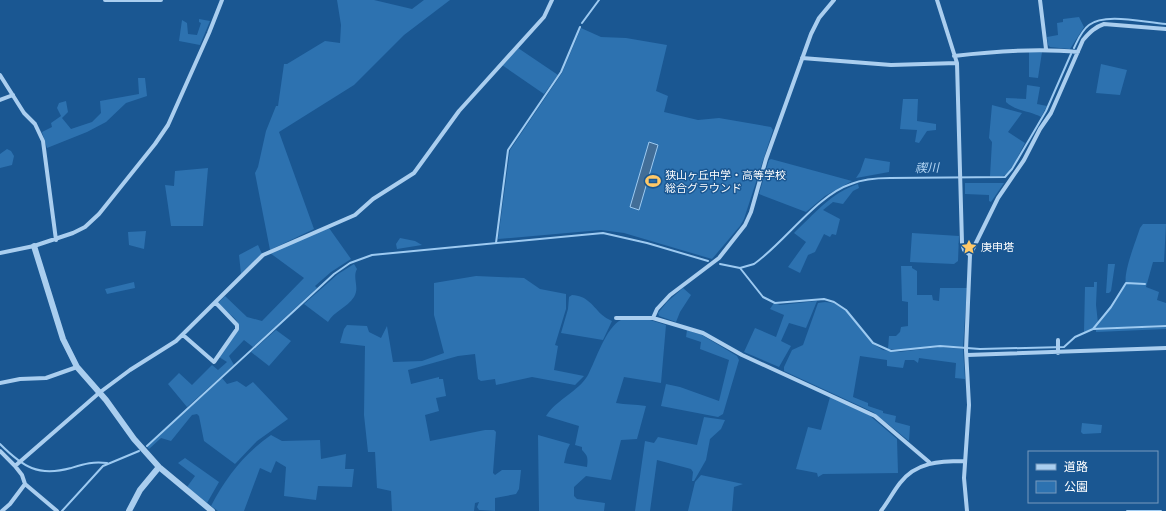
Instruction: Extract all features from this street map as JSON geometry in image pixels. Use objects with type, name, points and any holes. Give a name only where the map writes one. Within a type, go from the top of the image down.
[{"type":"street","points":[[105,0],[161,0]]},
{"type":"street","points":[[0,253],[56,240],[73,233],[92,222],[155,144],[168,124],[209,33],[222,0]]},
{"type":"street","points":[[15,466],[99,393],[183,335],[262,255],[355,215],[373,199],[414,173],[462,106],[544,17],[552,0]]},
{"type":"street","points":[[653,318],[658,309],[670,295],[719,258],[745,225],[802,58],[816,24],[834,0]]},
{"type":"street","points":[[937,0],[957,64],[962,243],[964,250],[970,255]]},
{"type":"street","points":[[1040,0],[1046,49]]},
{"type":"street","points":[[967,511],[964,461],[970,405],[966,342],[970,255],[998,198],[1024,160],[1040,129],[1051,113],[1078,52],[1088,34],[1095,27],[1104,24],[1166,28]]},
{"type":"street","points":[[954,56],[1004,50],[1046,49],[1078,52]]},
{"type":"street","points":[[802,58],[891,65],[957,64]]},
{"type":"street","points":[[0,74],[24,113],[34,124],[43,141],[56,240]]},
{"type":"street","points":[[0,100],[13,95]]},
{"type":"street","points":[[34,246],[64,339],[77,367],[112,407],[134,439],[159,467],[212,511]]},
{"type":"street","points":[[183,335],[214,362],[237,329],[237,325],[216,303]]},
{"type":"street","points":[[616,318],[653,318],[703,333],[742,355],[869,412],[930,462]]},
{"type":"street","points":[[1058,340],[1058,351]]},
{"type":"street","points":[[967,353],[1166,348]]},
{"type":"street","points":[[0,383],[20,379],[46,378],[77,367]]},
{"type":"street","points":[[0,451],[22,475],[25,484],[57,511]]},
{"type":"street","points":[[881,511],[905,477],[930,462],[964,461]]},
{"type":"street","points":[[129,511],[140,490],[159,467]]},
{"type":"street","points":[[2,511],[10,504],[25,484]]},
{"type":"green space","points":[[337,0],[374,0],[412,9],[424,0],[450,0],[404,35],[354,85],[279,132],[314,229],[270,250],[255,173],[258,167],[266,131],[276,106],[278,106],[284,64],[287,64],[325,41],[340,43],[341,25]]},
{"type":"green space","points":[[1079,17],[1084,27],[1070,49],[1050,47],[1048,45],[1047,37],[1058,35],[1057,23],[1063,22],[1063,19]]},
{"type":"green space","points":[[199,19],[210,21],[200,45],[179,41],[182,20],[187,23],[188,34],[197,35],[201,23],[199,22]]},
{"type":"green space","points":[[581,28],[601,37],[626,38],[667,45],[656,91],[668,96],[664,112],[698,120],[719,118],[771,127],[773,130],[744,219],[740,226],[712,259],[624,233],[601,230],[498,239],[510,150],[562,73]]},
{"type":"green space","points":[[518,48],[558,75],[544,94],[502,65]]},
{"type":"green space","points":[[1029,52],[1042,52],[1038,78],[1029,77]]},
{"type":"green space","points":[[1101,64],[1127,70],[1120,95],[1096,93]]},
{"type":"green space","points":[[138,78],[145,78],[147,96],[126,103],[106,122],[87,132],[47,148],[42,132],[52,127],[51,123],[61,116],[57,108],[59,103],[66,101],[68,112],[62,118],[71,129],[92,122],[101,113],[100,101],[139,94]]},
{"type":"green space","points":[[1027,85],[1040,87],[1037,104],[1047,106],[1041,117],[1018,109],[1006,102],[1006,98],[1026,99]]},
{"type":"green space","points":[[903,99],[918,99],[917,121],[936,124],[936,130],[927,131],[919,143],[915,142],[917,130],[900,129]]},
{"type":"green space","points":[[992,105],[1022,113],[1008,132],[1025,143],[1009,171],[1003,176],[990,176],[992,142],[989,138]]},
{"type":"green space","points":[[7,149],[11,151],[14,156],[12,165],[0,168],[0,154]]},
{"type":"green space","points":[[865,158],[890,162],[889,172],[856,178]]},
{"type":"green space","points":[[771,159],[852,181],[825,196],[806,212],[759,194],[769,160]]},
{"type":"green space","points":[[208,168],[203,226],[171,226],[165,185],[174,186],[175,171]]},
{"type":"green space","points":[[965,183],[1004,183],[991,202],[989,201],[989,195],[965,194]]},
{"type":"green space","points":[[858,184],[859,188],[853,191],[843,204],[833,202],[823,210],[840,219],[836,235],[832,234],[830,237],[824,234],[815,252],[808,255],[800,273],[788,267],[806,242],[794,233],[831,198]]},
{"type":"green space","points":[[1143,224],[1166,224],[1164,262],[1153,262],[1146,287],[1159,292],[1157,300],[1166,303],[1166,325],[1092,329],[1084,332],[1085,287],[1094,287],[1094,282],[1097,282],[1096,305],[1098,323],[1126,284],[1128,264],[1140,228]]},
{"type":"green space","points":[[329,228],[351,259],[331,272],[315,286],[317,288],[253,347],[244,340],[229,356],[234,365],[187,407],[168,384],[179,373],[192,385],[212,365],[218,370],[227,362],[219,357],[239,329],[237,321],[221,306],[219,302],[225,296],[247,317],[262,321],[304,278],[270,253]]},
{"type":"green space","points":[[146,231],[144,249],[129,245],[128,232]]},
{"type":"green space","points":[[912,233],[959,236],[958,261],[954,264],[910,262]]},
{"type":"green space","points":[[400,238],[415,241],[422,245],[397,249],[396,244]]},
{"type":"green space","points":[[258,245],[262,254],[241,274],[239,255]]},
{"type":"green space","points":[[354,264],[357,269],[355,276],[356,293],[351,301],[328,322],[304,304],[338,274]]},
{"type":"green space","points":[[1108,264],[1115,264],[1111,291],[1106,293]]},
{"type":"green space","points":[[901,266],[912,266],[912,268],[917,271],[917,295],[932,295],[933,300],[939,301],[940,288],[967,288],[963,347],[940,346],[908,350],[888,349],[889,336],[896,336],[900,332],[901,327],[908,326],[908,302],[902,301]]},
{"type":"green space","points":[[476,276],[524,278],[540,289],[566,294],[566,309],[555,345],[558,346],[554,370],[584,376],[575,385],[532,377],[496,385],[495,379],[481,381],[478,379],[475,354],[458,356],[408,370],[411,384],[439,377],[439,379],[443,379],[446,396],[436,398],[439,411],[425,415],[430,441],[485,430],[494,430],[496,432],[493,473],[495,475],[502,470],[521,470],[519,489],[516,494],[495,498],[495,511],[479,510],[477,507],[479,502],[475,503],[474,511],[392,511],[391,491],[377,488],[375,452],[368,452],[364,415],[365,346],[340,343],[344,329],[347,325],[367,326],[369,332],[381,338],[387,326],[393,362],[422,361],[444,353],[434,315],[434,283]]},
{"type":"green space","points":[[134,282],[135,288],[107,294],[105,289]]},
{"type":"green space","points":[[683,288],[691,295],[680,312],[676,322],[659,316],[658,313],[667,302]]},
{"type":"green space","points":[[572,295],[585,299],[602,315],[612,321],[603,340],[561,333],[568,309],[569,297]]},
{"type":"green space","points":[[817,301],[806,328],[789,323],[781,341],[791,346],[779,367],[744,352],[755,328],[776,337],[784,315],[770,309],[774,303],[780,305]]},
{"type":"green space","points":[[818,303],[834,303],[847,311],[873,344],[883,350],[899,352],[940,347],[963,349],[965,379],[955,378],[956,363],[919,358],[918,363],[914,360],[905,360],[903,368],[887,366],[887,360],[860,356],[853,397],[868,403],[868,406],[883,411],[883,413],[896,416],[895,422],[910,426],[909,441],[873,412],[784,371],[784,367],[792,350],[803,345]]},
{"type":"green space","points":[[621,320],[650,320],[666,325],[661,383],[624,377],[616,403],[646,406],[637,439],[621,440],[611,480],[586,476],[574,487],[574,496],[577,499],[605,503],[604,511],[539,511],[538,435],[570,444],[564,463],[587,467],[587,457],[582,450],[582,447],[575,445],[579,426],[546,416],[556,405],[584,381],[606,337],[611,329]]},
{"type":"green space","points":[[1166,327],[1166,329],[1096,332],[1096,330]]},
{"type":"green space","points":[[276,330],[291,341],[269,366],[251,352]]},
{"type":"green space","points":[[687,330],[702,335],[737,356],[739,360],[723,414],[718,417],[661,406],[666,384],[680,387],[719,401],[729,360],[700,349],[701,342],[686,337]]},
{"type":"green space","points":[[222,378],[227,384],[237,381],[246,387],[253,382],[288,419],[257,441],[235,464],[204,441],[199,416],[197,414],[192,415],[171,441],[161,438],[149,449],[147,447]]},
{"type":"green space","points":[[830,397],[869,415],[897,439],[898,473],[823,474],[818,477],[817,473],[796,469],[808,427],[821,430]]},
{"type":"green space","points":[[704,417],[725,420],[721,429],[710,439],[706,460],[694,481],[692,481],[693,472],[691,469],[657,460],[650,511],[635,511],[645,441],[654,443],[658,437],[697,445]]},
{"type":"green space","points":[[1082,423],[1102,425],[1101,433],[1083,434],[1081,432]]},
{"type":"green space","points":[[271,435],[282,441],[320,440],[321,459],[346,454],[345,469],[354,469],[352,487],[318,486],[316,500],[284,496],[286,467],[276,461],[271,473],[260,468],[244,511],[218,511],[211,506],[223,485],[237,466]]},
{"type":"green space","points":[[185,458],[219,482],[207,503],[187,487],[195,476],[178,463]]},
{"type":"green space","points":[[701,475],[743,484],[734,487],[732,511],[688,511],[695,482]]},
{"type":"shaded area","points":[[649,142],[658,145],[639,210],[630,207]]},
{"type":"waterway","points":[[582,23],[599,0]]},
{"type":"waterway","name":"禊川","points":[[1074,48],[1084,30],[1096,21],[1105,19],[1126,19],[1166,24]]},
{"type":"waterway","points":[[496,243],[508,150],[561,72],[580,27]]},
{"type":"waterway","name":"禊川","points":[[720,264],[740,268],[754,264],[826,198],[838,190],[856,182],[885,178],[1005,177],[1012,169],[1046,111],[1071,54]]},
{"type":"waterway","points":[[147,446],[334,274],[350,263],[372,255],[603,233],[647,243],[708,261]]},
{"type":"waterway","points":[[740,268],[763,297],[775,303],[824,299],[834,302],[846,310],[873,343],[891,351],[940,346],[980,349],[1064,347],[1075,337],[1093,329],[1166,326]]},
{"type":"waterway","points":[[1093,329],[1111,307],[1126,283],[1145,284]]},
{"type":"waterway","points":[[0,444],[16,459],[32,468],[40,470],[59,470],[97,462],[107,463]]},
{"type":"waterway","points":[[62,511],[103,466],[139,451]]},
{"type":"waterway","points":[[1127,511],[1161,511]]},
{"type":"place","name":"狭山ヶ丘中学・高等学校 総合グラウンド","points":[[653,181]]},
{"type":"place","name":"庚申塔","points":[[969,247]]}]
